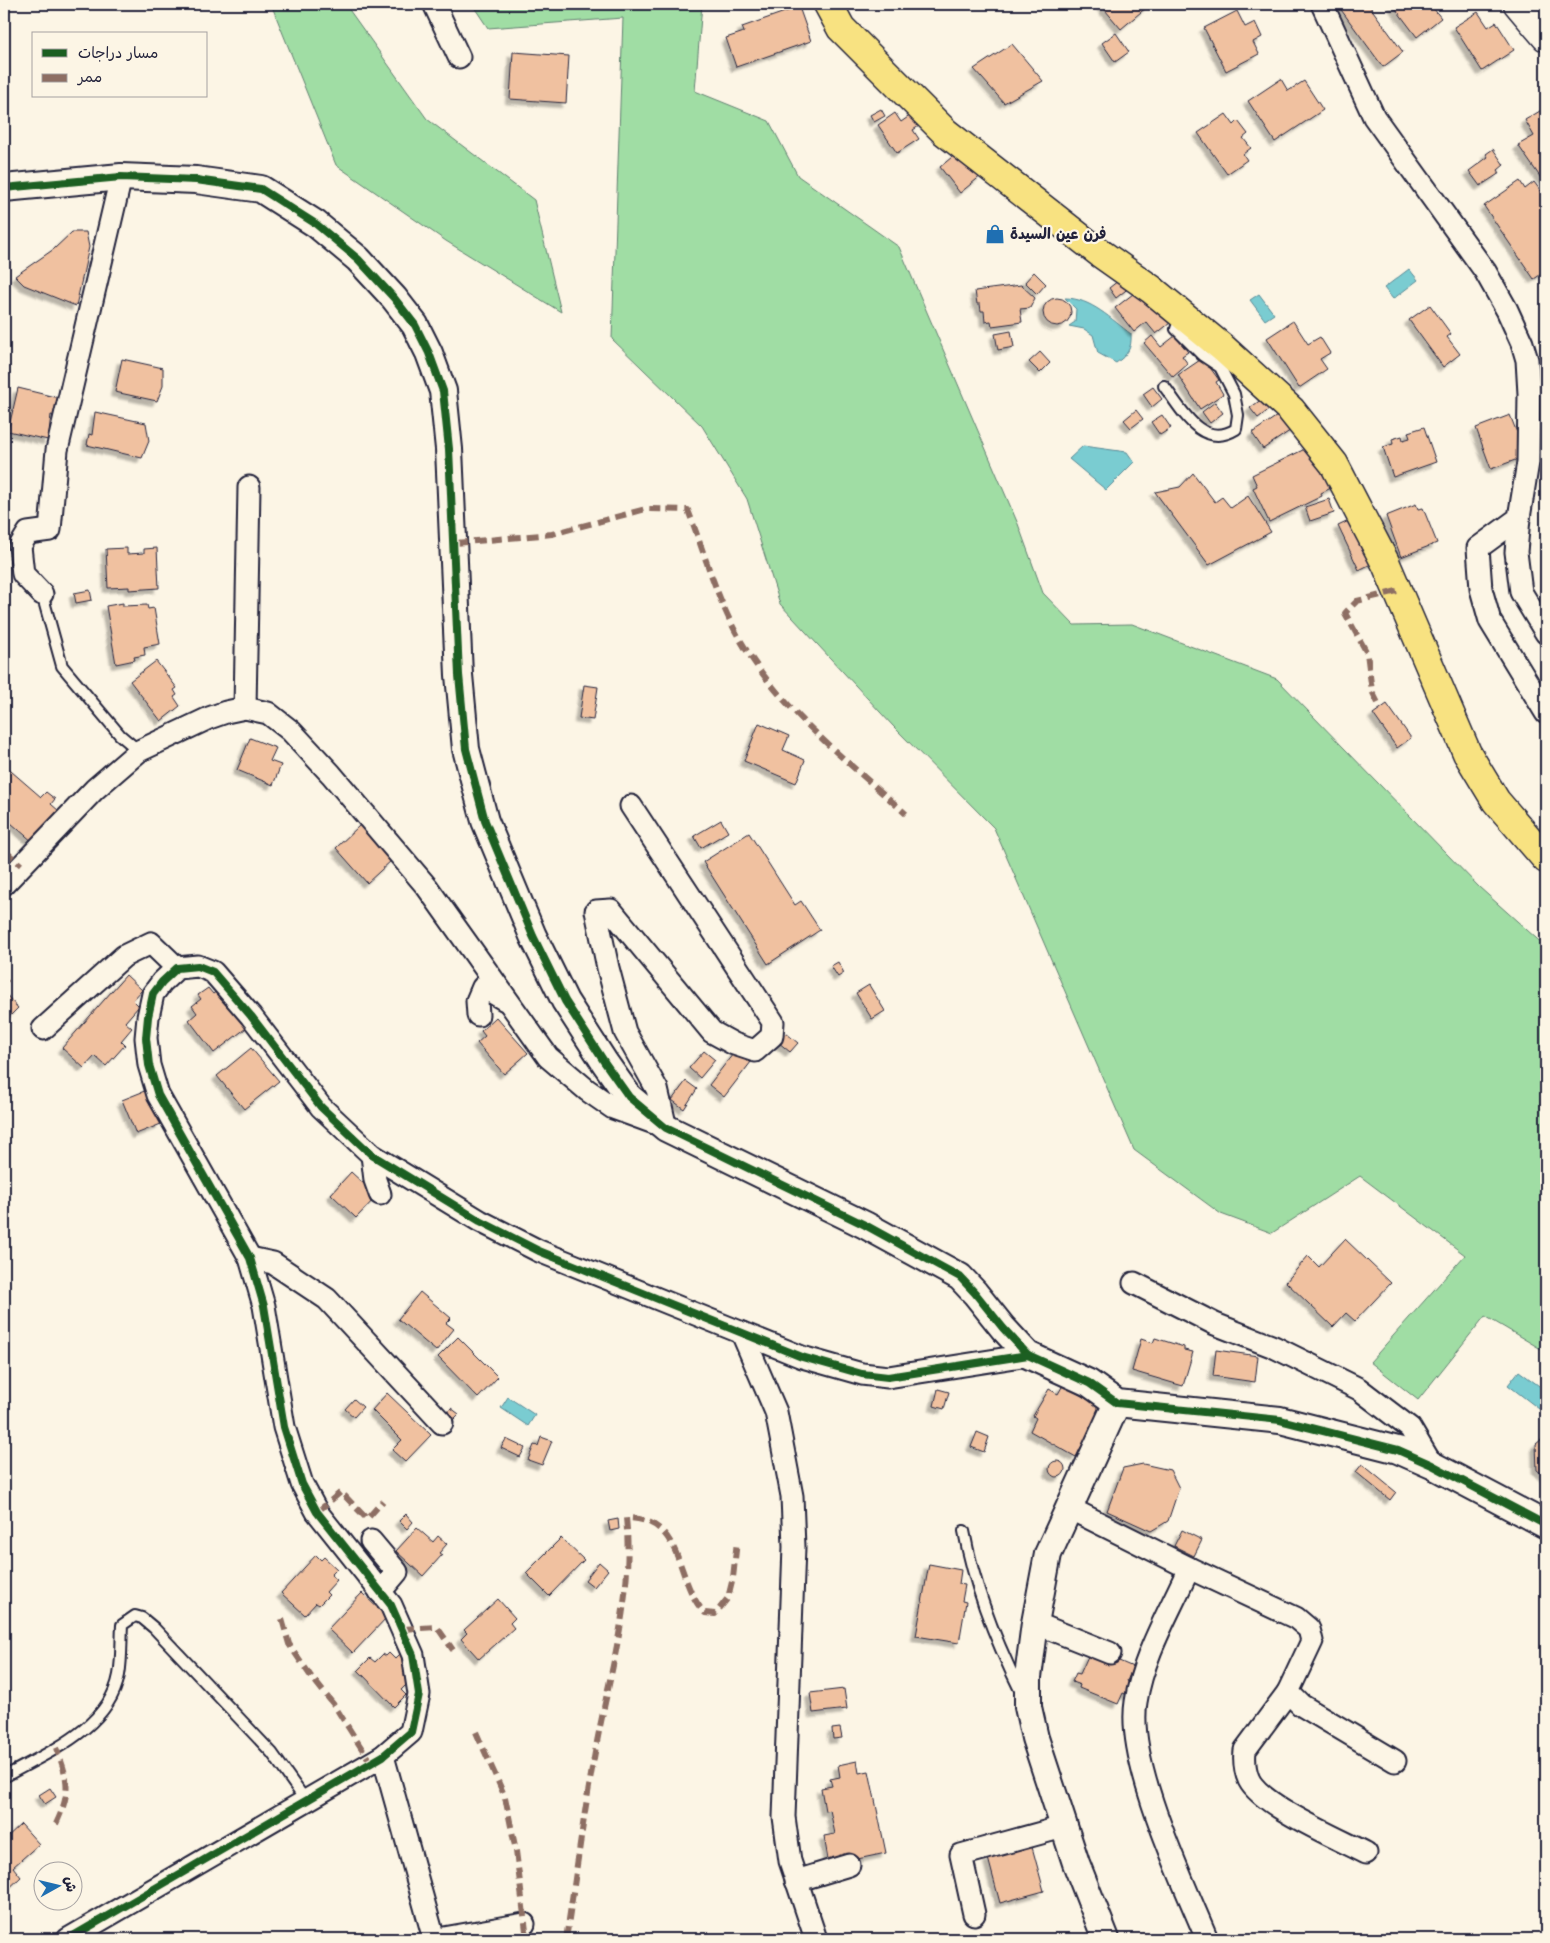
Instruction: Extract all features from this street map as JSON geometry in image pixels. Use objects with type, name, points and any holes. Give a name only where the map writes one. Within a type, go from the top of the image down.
[{"type":"main road","points":[[828,4],[841,28],[945,132],[1100,253],[1151,289],[1224,349],[1291,410],[1334,464],[1386,564],[1467,753],[1496,801],[1546,859]]},
{"type":"main road","points":[[1518,4],[1546,37]]},
{"type":"street","points":[[434,4],[459,57]]},
{"type":"street","points":[[1322,4],[1374,117],[1436,200],[1484,272],[1507,310],[1522,343],[1527,360],[1529,394],[1528,462],[1519,518],[1516,552],[1521,592],[1546,633]]},
{"type":"street","points":[[42,594],[23,574],[20,546],[28,533],[50,530],[57,450],[121,177]]},
{"type":"street","points":[[4,188],[121,177],[196,180],[261,189],[316,224],[358,259],[394,298],[415,325],[430,353],[443,390],[449,449],[459,675],[466,749],[485,821],[533,936],[565,1002],[630,1097],[666,1128]]},
{"type":"street","points":[[245,708],[249,487]]},
{"type":"street","points":[[1519,518],[1478,548],[1481,589],[1490,621],[1546,713]]},
{"type":"street","points":[[4,884],[95,789],[139,751],[209,718],[245,708],[268,713],[291,731],[427,887],[548,1057],[587,1090],[613,1108],[666,1128],[865,1225],[960,1277],[1002,1328],[1028,1355],[1089,1382],[1116,1403],[1280,1420],[1398,1450],[1432,1465],[1546,1525]]},
{"type":"street","points":[[631,806],[773,1022],[772,1036],[755,1051],[734,1044],[712,1032],[611,910],[596,911],[608,968],[626,1032],[657,1088],[666,1128]]},
{"type":"street","points":[[43,1029],[124,956],[151,943],[177,968]]},
{"type":"street","points":[[73,1938],[383,1756],[411,1732],[419,1694],[414,1655],[391,1605],[317,1512],[302,1484],[284,1427],[264,1306],[250,1258],[173,1125],[158,1095],[149,1064],[146,1038],[153,994],[162,982],[177,968],[198,966],[213,972],[251,1016],[321,1107],[372,1155],[480,1221],[540,1251],[802,1357],[862,1374],[888,1377],[1028,1355]]},
{"type":"street","points":[[478,1014],[477,1001],[483,987],[508,1001]]},
{"type":"street","points":[[372,1155],[375,1180],[380,1194]]},
{"type":"street","points":[[250,1258],[273,1263],[327,1299],[442,1423]]},
{"type":"street","points":[[1134,1283],[1214,1324],[1274,1347],[1359,1389],[1410,1428],[1432,1465]]},
{"type":"street","points":[[742,1333],[776,1412],[792,1496],[794,1547],[784,1817],[790,1861],[816,1939]]},
{"type":"street","points":[[1106,1939],[1064,1827],[1035,1738],[1028,1707],[1028,1677],[1035,1623],[1048,1554],[1116,1403]]},
{"type":"street","points":[[1069,1508],[1189,1568],[1296,1618],[1308,1629],[1312,1641],[1288,1692],[1245,1750],[1244,1761],[1250,1781],[1260,1794],[1276,1806],[1366,1853]]},
{"type":"street","points":[[371,1541],[397,1572],[380,1592]]},
{"type":"street","points":[[1189,1568],[1144,1667],[1135,1703],[1134,1731],[1142,1768],[1160,1821],[1207,1939]]},
{"type":"street","points":[[1035,1623],[1110,1653]]},
{"type":"street","points":[[1288,1692],[1302,1705],[1395,1761]]},
{"type":"street","points":[[383,1756],[434,1939]]},
{"type":"street","points":[[974,1914],[961,1855],[1064,1827]]},
{"type":"street","points":[[796,1881],[849,1865]]},
{"type":"street","points":[[438,1939],[524,1924]]},
{"type":"lane","points":[[1164,386],[1193,424],[1212,436],[1224,436],[1236,429],[1238,415],[1234,394],[1220,367],[1202,355],[1176,328],[1181,315]]},
{"type":"lane","points":[[42,594],[62,666],[120,735],[139,751]]},
{"type":"lane","points":[[964,1531],[971,1566],[1010,1670],[1028,1707]]},
{"type":"lane","points":[[4,1778],[85,1729],[102,1713],[119,1676],[122,1625],[135,1616],[142,1618],[154,1628],[272,1754],[306,1801]]},
{"type":"green space","points":[[271,4],[345,4],[427,119],[534,200],[561,312],[446,241],[336,165]]},
{"type":"green space","points":[[472,4],[702,4],[695,91],[769,121],[798,176],[899,247],[1018,524],[1043,593],[1074,625],[1132,624],[1277,679],[1479,887],[1546,947],[1546,1352],[1485,1316],[1418,1400],[1370,1362],[1465,1255],[1360,1176],[1272,1233],[1221,1214],[1134,1150],[994,828],[893,726],[780,604],[747,499],[702,426],[612,339],[623,18],[488,28]]},
{"type":"water","points":[[1409,269],[1418,280],[1393,299],[1384,288]]},
{"type":"water","points":[[1259,294],[1274,314],[1265,320],[1250,300]]},
{"type":"water","points":[[1065,298],[1075,299],[1092,306],[1109,316],[1131,334],[1130,348],[1123,357],[1116,363],[1098,353],[1093,335],[1084,329],[1069,326],[1075,322],[1076,309]]},
{"type":"water","points":[[1083,446],[1127,452],[1134,462],[1106,490],[1069,459]]},
{"type":"water","points":[[1519,1371],[1546,1391],[1546,1399],[1539,1409],[1508,1385]]},
{"type":"water","points":[[508,1397],[535,1415],[528,1426],[501,1408]]},
{"type":"building","points":[[1100,4],[1147,4],[1148,6],[1121,29]]},
{"type":"building","points":[[1343,4],[1368,4],[1403,52],[1383,67],[1339,7]]},
{"type":"building","points":[[1392,4],[1430,4],[1441,18],[1417,37]]},
{"type":"building","points":[[799,7],[811,41],[736,67],[726,38],[744,32],[742,27]]},
{"type":"building","points":[[1237,11],[1245,27],[1255,22],[1262,37],[1253,42],[1259,54],[1226,71],[1204,28]]},
{"type":"building","points":[[1478,12],[1488,27],[1496,22],[1514,50],[1482,71],[1454,27]]},
{"type":"building","points":[[1116,33],[1129,52],[1115,62],[1102,43]]},
{"type":"building","points":[[1012,44],[1043,81],[1004,103],[974,69]]},
{"type":"building","points":[[513,52],[569,56],[566,103],[510,99]]},
{"type":"building","points":[[1281,79],[1288,91],[1304,81],[1323,110],[1275,142],[1248,101]]},
{"type":"building","points":[[1545,108],[1546,174],[1543,181],[1518,145],[1534,136],[1525,120]]},
{"type":"building","points":[[881,109],[885,116],[874,122],[870,115]]},
{"type":"building","points":[[895,113],[901,122],[911,115],[919,126],[913,130],[919,139],[897,153],[878,125]]},
{"type":"building","points":[[1226,114],[1234,125],[1238,121],[1248,134],[1243,138],[1251,148],[1243,154],[1247,160],[1227,174],[1198,133]]},
{"type":"building","points":[[1493,149],[1504,165],[1498,170],[1500,173],[1480,186],[1469,171],[1488,157],[1486,154]]},
{"type":"building","points":[[958,152],[982,175],[960,193],[940,167]]},
{"type":"building","points":[[1520,181],[1525,189],[1534,182],[1546,198],[1546,271],[1534,279],[1484,206]]},
{"type":"building","points":[[72,232],[86,232],[89,247],[76,306],[24,285],[15,276],[54,249]]},
{"type":"building","points":[[1034,272],[1046,284],[1037,294],[1025,282]]},
{"type":"building","points":[[1123,277],[1130,287],[1116,298],[1109,288]]},
{"type":"building","points":[[1021,285],[1035,298],[1030,308],[1020,309],[1022,322],[992,326],[991,321],[985,322],[984,311],[981,311],[980,304],[977,304],[975,291]]},
{"type":"building","points":[[1142,287],[1170,323],[1156,334],[1146,322],[1134,332],[1115,308]]},
{"type":"building","points":[[1057,298],[1067,302],[1071,312],[1067,322],[1057,326],[1047,322],[1043,312],[1047,302]]},
{"type":"building","points":[[1430,305],[1451,334],[1447,337],[1460,354],[1443,367],[1409,320]]},
{"type":"building","points":[[1293,321],[1308,344],[1320,337],[1330,353],[1320,359],[1327,369],[1299,388],[1267,338]]},
{"type":"building","points":[[1011,331],[1014,347],[998,350],[995,334]]},
{"type":"building","points":[[1152,336],[1161,347],[1175,336],[1188,352],[1182,356],[1188,364],[1173,377],[1144,343]]},
{"type":"building","points":[[1040,352],[1050,363],[1040,373],[1029,362]]},
{"type":"building","points":[[1203,358],[1219,380],[1216,382],[1223,394],[1200,409],[1178,375]]},
{"type":"building","points":[[122,359],[163,368],[163,386],[157,401],[115,392]]},
{"type":"building","points":[[1153,387],[1162,399],[1152,407],[1143,394]]},
{"type":"building","points":[[18,388],[59,398],[55,416],[51,415],[48,440],[8,431]]},
{"type":"building","points":[[1262,399],[1270,409],[1258,418],[1250,408]]},
{"type":"building","points":[[1215,402],[1223,413],[1210,423],[1202,412]]},
{"type":"building","points":[[1136,410],[1143,419],[1131,428],[1124,420]]},
{"type":"building","points":[[1286,410],[1297,426],[1263,449],[1252,433]]},
{"type":"building","points":[[95,412],[146,423],[149,441],[142,458],[87,445],[89,434],[92,435]]},
{"type":"building","points":[[1162,415],[1171,428],[1160,435],[1151,422]]},
{"type":"building","points":[[1510,415],[1526,456],[1491,469],[1476,428]]},
{"type":"building","points":[[1424,427],[1436,462],[1393,477],[1383,447],[1393,444],[1392,439],[1402,436],[1403,440],[1410,438],[1408,432]]},
{"type":"building","points":[[1315,444],[1337,485],[1321,493],[1322,496],[1269,522],[1253,488],[1257,486],[1252,475]]},
{"type":"building","points":[[1193,473],[1215,502],[1222,497],[1231,508],[1248,496],[1271,532],[1209,565],[1155,492],[1180,487]]},
{"type":"building","points":[[1329,499],[1334,513],[1310,521],[1305,507]]},
{"type":"building","points":[[1416,504],[1418,509],[1423,508],[1437,543],[1401,557],[1386,516]]},
{"type":"building","points":[[1355,518],[1375,562],[1359,570],[1338,526]]},
{"type":"building","points":[[127,548],[127,554],[144,553],[144,549],[157,548],[159,588],[129,590],[129,587],[108,588],[106,549]]},
{"type":"building","points":[[90,590],[92,600],[76,603],[74,593]]},
{"type":"building","points":[[123,603],[123,606],[147,605],[148,609],[154,608],[160,644],[144,647],[145,655],[134,657],[135,660],[116,664],[106,606]]},
{"type":"building","points":[[156,661],[177,688],[174,690],[177,695],[174,697],[180,706],[161,721],[130,681]]},
{"type":"building","points":[[584,685],[598,687],[593,720],[579,718]]},
{"type":"building","points":[[1387,704],[1411,738],[1397,748],[1373,714]]},
{"type":"building","points":[[759,723],[789,736],[783,750],[805,760],[796,783],[744,761]]},
{"type":"building","points":[[250,738],[276,748],[270,761],[281,765],[273,785],[237,770]]},
{"type":"building","points":[[4,765],[41,797],[46,792],[55,799],[51,804],[59,811],[33,842],[4,817]]},
{"type":"building","points":[[721,820],[728,832],[701,848],[694,836]]},
{"type":"building","points":[[360,825],[392,860],[367,883],[336,848]]},
{"type":"building","points":[[749,833],[795,905],[801,901],[820,930],[768,964],[703,862]]},
{"type":"building","points":[[838,962],[844,973],[838,977],[831,966]]},
{"type":"building","points":[[126,975],[142,990],[133,1000],[139,1006],[125,1022],[132,1028],[121,1041],[125,1045],[106,1066],[95,1056],[84,1068],[62,1048]]},
{"type":"building","points":[[869,985],[885,1011],[872,1019],[856,993]]},
{"type":"building","points":[[222,987],[250,1025],[214,1053],[189,1020],[197,1013],[192,1006],[201,999],[198,995],[208,988],[213,994]]},
{"type":"building","points":[[4,992],[18,1008],[4,1022]]},
{"type":"building","points":[[496,1017],[528,1053],[504,1074],[477,1043],[485,1036],[481,1031]]},
{"type":"building","points":[[786,1033],[798,1043],[790,1052],[778,1042]]},
{"type":"building","points":[[251,1048],[279,1081],[244,1109],[217,1076]]},
{"type":"building","points":[[736,1050],[751,1062],[724,1097],[709,1085]]},
{"type":"building","points":[[704,1051],[715,1060],[700,1078],[689,1068]]},
{"type":"building","points":[[686,1081],[697,1089],[684,1109],[672,1100]]},
{"type":"building","points":[[147,1090],[161,1124],[136,1134],[122,1100]]},
{"type":"building","points":[[351,1172],[377,1196],[356,1218],[331,1194]]},
{"type":"building","points":[[1345,1239],[1391,1283],[1355,1321],[1346,1313],[1333,1327],[1286,1282],[1308,1256],[1319,1267]]},
{"type":"building","points":[[420,1292],[451,1318],[446,1323],[454,1329],[436,1351],[398,1319]]},
{"type":"building","points":[[458,1337],[498,1377],[478,1398],[438,1357]]},
{"type":"building","points":[[1155,1338],[1184,1347],[1184,1350],[1193,1352],[1183,1386],[1132,1371],[1141,1339],[1153,1343]]},
{"type":"building","points":[[1216,1350],[1258,1356],[1255,1382],[1213,1376]]},
{"type":"building","points":[[1063,1385],[1099,1406],[1096,1413],[1101,1416],[1084,1449],[1081,1447],[1076,1457],[1030,1431],[1036,1418],[1033,1416],[1049,1389],[1058,1394]]},
{"type":"building","points":[[938,1389],[949,1392],[944,1409],[934,1406]]},
{"type":"building","points":[[387,1393],[431,1435],[405,1462],[392,1450],[402,1440],[372,1410]]},
{"type":"building","points":[[354,1399],[363,1407],[354,1417],[345,1409]]},
{"type":"building","points":[[451,1408],[459,1414],[453,1420],[446,1414]]},
{"type":"building","points":[[977,1432],[989,1437],[984,1452],[971,1447]]},
{"type":"building","points":[[1546,1436],[1546,1477],[1537,1470],[1536,1444]]},
{"type":"building","points":[[541,1437],[552,1441],[542,1465],[528,1460],[534,1445],[538,1446]]},
{"type":"building","points":[[506,1439],[525,1448],[520,1457],[501,1448]]},
{"type":"building","points":[[1054,1461],[1060,1461],[1065,1466],[1063,1475],[1054,1477],[1049,1472],[1049,1466]]},
{"type":"building","points":[[1143,1464],[1170,1470],[1179,1488],[1168,1521],[1151,1531],[1107,1511],[1123,1468]]},
{"type":"building","points":[[1362,1464],[1396,1492],[1390,1500],[1356,1472]]},
{"type":"building","points":[[406,1514],[413,1522],[407,1529],[399,1521]]},
{"type":"building","points":[[618,1519],[619,1529],[610,1531],[608,1521]]},
{"type":"building","points":[[417,1528],[433,1542],[438,1536],[447,1544],[439,1553],[442,1555],[423,1576],[396,1551]]},
{"type":"building","points":[[1182,1530],[1202,1540],[1194,1556],[1174,1546]]},
{"type":"building","points":[[561,1538],[584,1560],[549,1596],[526,1573]]},
{"type":"building","points":[[316,1555],[321,1560],[324,1557],[337,1569],[331,1575],[337,1580],[326,1592],[329,1595],[319,1605],[316,1603],[305,1615],[281,1593]]},
{"type":"building","points":[[599,1562],[608,1570],[594,1587],[585,1580]]},
{"type":"building","points":[[929,1564],[961,1570],[959,1584],[965,1585],[962,1601],[966,1602],[959,1643],[916,1636]]},
{"type":"building","points":[[362,1593],[387,1617],[353,1653],[328,1629]]},
{"type":"building","points":[[498,1599],[515,1618],[510,1623],[514,1628],[479,1659],[461,1639],[467,1633],[464,1630]]},
{"type":"building","points":[[1098,1652],[1133,1667],[1127,1681],[1135,1685],[1130,1696],[1123,1693],[1118,1704],[1079,1688],[1080,1685],[1072,1682],[1076,1673],[1080,1674],[1089,1654]]},
{"type":"building","points":[[389,1653],[395,1659],[401,1653],[415,1676],[401,1690],[406,1695],[394,1707],[358,1670],[370,1658],[375,1662],[383,1654],[386,1656]]},
{"type":"building","points":[[844,1689],[847,1709],[813,1713],[810,1693]]},
{"type":"building","points":[[840,1728],[842,1738],[833,1739],[832,1729]]},
{"type":"building","points":[[857,1761],[859,1773],[869,1771],[886,1853],[829,1865],[824,1836],[835,1834],[830,1810],[825,1811],[821,1788],[832,1786],[830,1779],[840,1777],[838,1765]]},
{"type":"building","points":[[50,1788],[56,1797],[45,1804],[39,1795]]},
{"type":"building","points":[[21,1824],[39,1844],[13,1867],[21,1877],[4,1893],[4,1840]]},
{"type":"building","points":[[1032,1847],[1044,1891],[1000,1903],[988,1858]]},
{"type":"marked path","points":[[455,543],[552,534],[646,509],[688,510],[728,617],[737,635],[763,674],[800,718],[906,814]]},
{"type":"marked path","points":[[1378,703],[1372,691],[1367,653],[1345,613],[1357,601],[1397,591]]},
{"type":"marked path","points":[[4,850],[21,865]]},
{"type":"marked path","points":[[4,980],[7,983]]},
{"type":"marked path","points":[[317,1512],[341,1492],[367,1519],[383,1501]]},
{"type":"marked path","points":[[566,1939],[592,1771],[624,1605],[628,1547],[626,1518],[645,1521],[659,1528],[669,1540],[695,1600],[705,1613],[715,1614],[728,1598],[733,1578],[737,1541]]},
{"type":"marked path","points":[[282,1619],[289,1644],[310,1675],[334,1705],[371,1763]]},
{"type":"marked path","points":[[403,1629],[437,1627],[453,1650]]},
{"type":"marked path","points":[[476,1732],[505,1797],[516,1851],[527,1939]]},
{"type":"marked path","points":[[56,1748],[66,1778],[66,1794],[56,1824]]},
{"type":"cycle path","points":[[4,188],[121,177],[196,180],[261,189],[316,224],[358,259],[394,298],[415,325],[429,353],[443,391],[449,449],[459,675],[466,749],[485,821],[533,936],[565,1001],[629,1097],[666,1128],[865,1225],[960,1277],[1028,1355],[1089,1383],[1117,1403],[1280,1420],[1398,1450],[1432,1465],[1546,1525]]},
{"type":"cycle path","points":[[68,1939],[383,1756],[411,1732],[419,1694],[413,1655],[391,1605],[317,1512],[302,1484],[284,1427],[264,1306],[250,1258],[158,1095],[149,1065],[146,1038],[148,1017],[153,994],[162,982],[177,968],[198,966],[213,972],[251,1016],[321,1107],[372,1155],[480,1221],[539,1251],[802,1357],[862,1374],[888,1377],[1028,1355]]},
{"type":"place","name":"فرن عين السيدة","points":[[995,234]]}]
